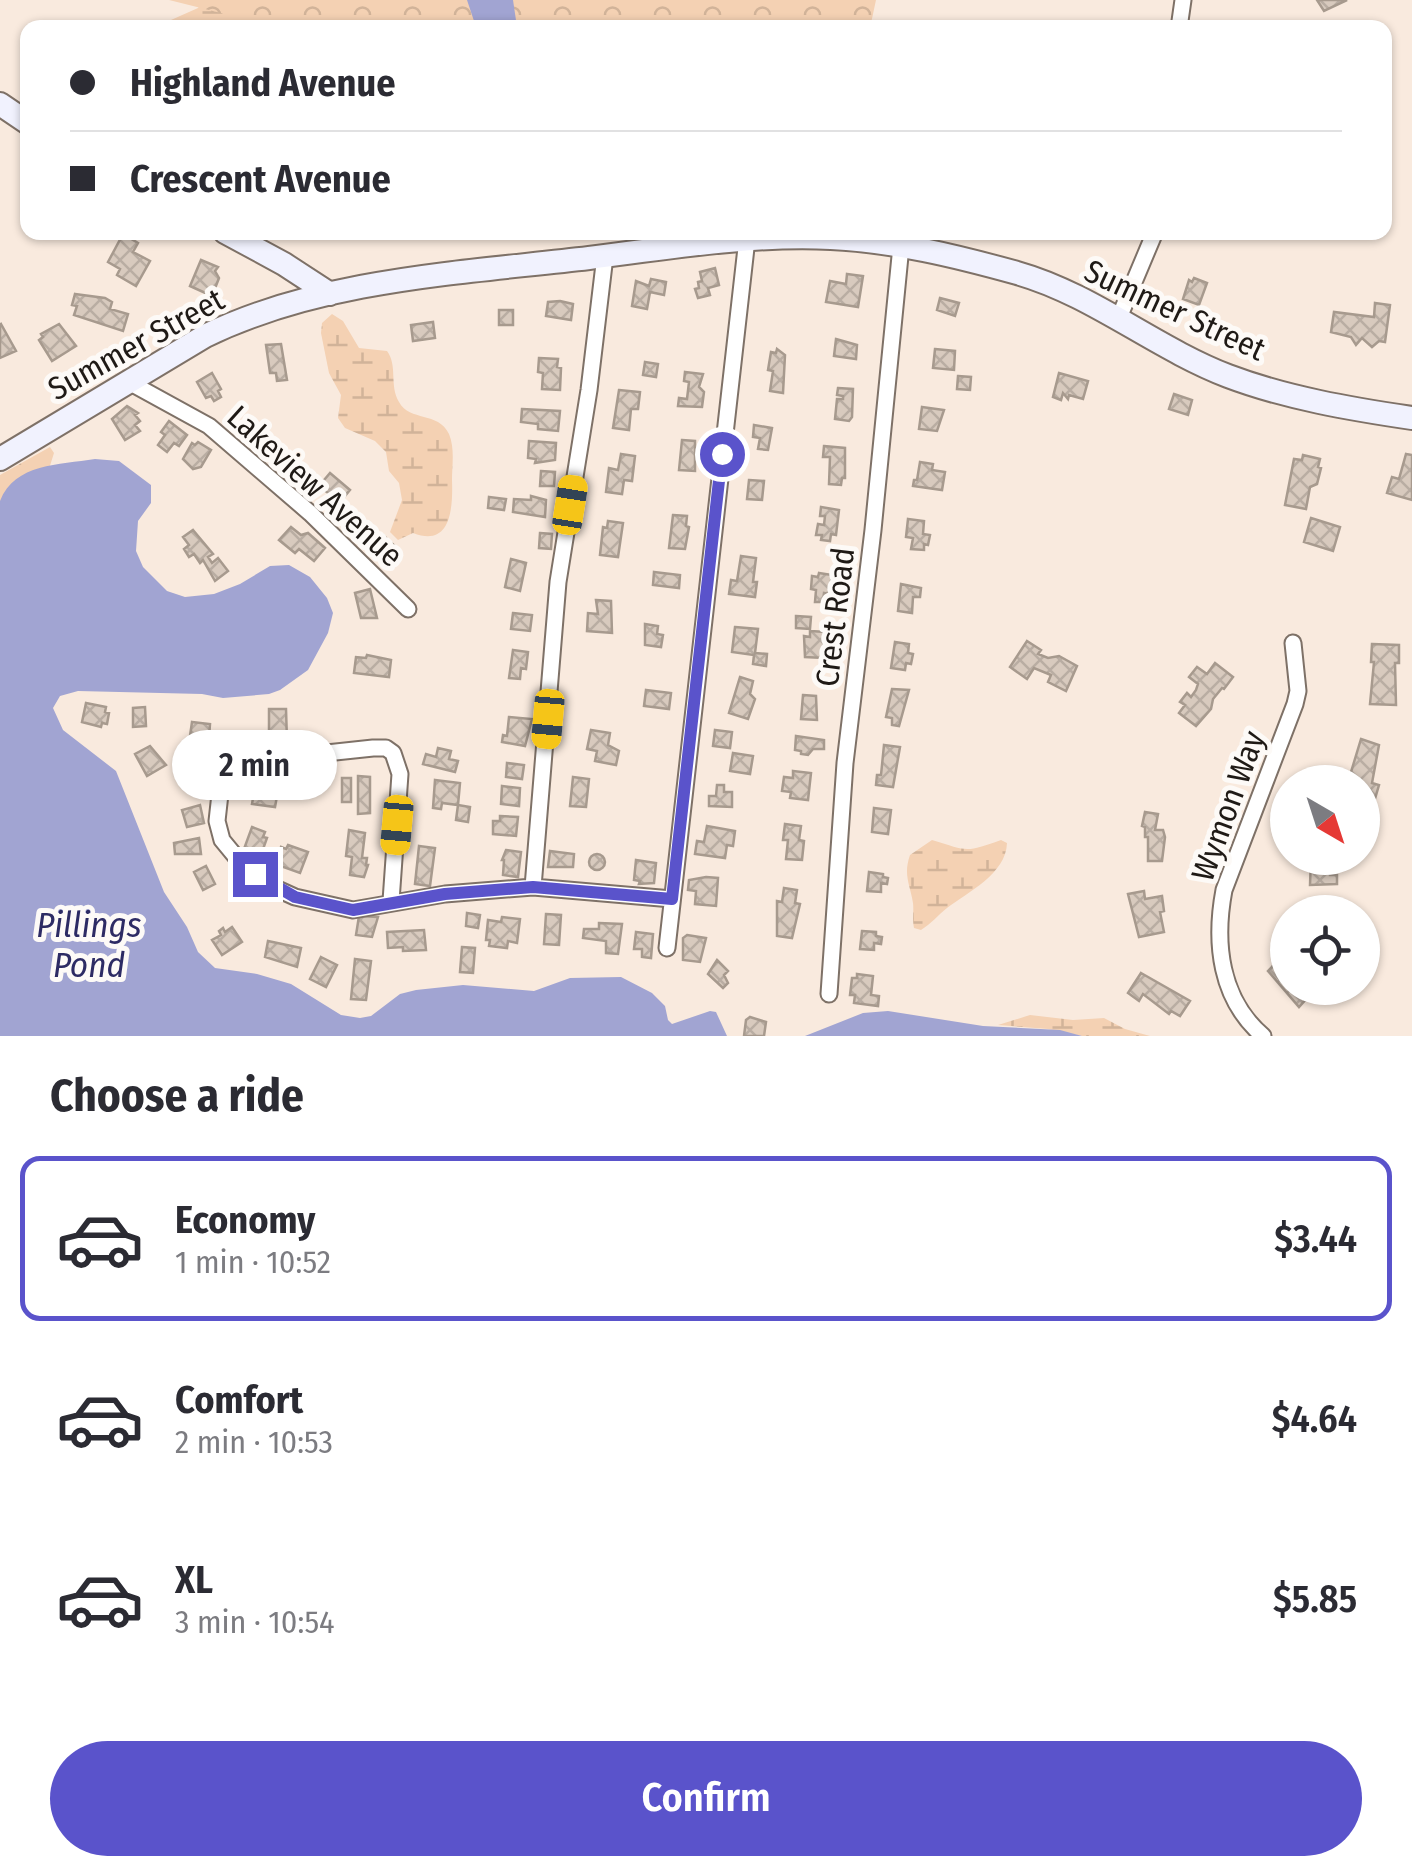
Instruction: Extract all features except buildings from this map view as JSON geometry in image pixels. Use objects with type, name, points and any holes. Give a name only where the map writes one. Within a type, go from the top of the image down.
[{"type":"main road","points":[[240,240],[330,294]]},
{"type":"main road","name":"Summer Street","points":[[0,458],[228,325],[330,294],[740,240]]},
{"type":"main road","name":"Summer Street","points":[[843,240],[901,246],[1020,274],[1227,376],[1346,407],[1412,418]]},
{"type":"street","points":[[667,948],[748,240]]},
{"type":"street","points":[[1118,320],[1151,240]]},
{"type":"street","name":"Crest Road","points":[[830,994],[845,763],[901,246]]},
{"type":"street","points":[[533,887],[558,582],[589,390],[605,256]]},
{"type":"street","name":"Lakeview Avenue","points":[[128,381],[209,426],[310,514],[408,609]]},
{"type":"street","name":"Wymon Way","points":[[1263,1036],[1230,995],[1220,950],[1221,906],[1296,704],[1292,643]]},
{"type":"street","points":[[391,901],[400,787],[398,761],[386,748],[251,761],[228,781],[217,803],[216,822],[222,840],[236,857],[273,887],[295,897],[353,910],[391,901],[533,887],[672,899]]},
{"type":"green space","points":[[169,0],[876,0],[872,20],[249,20]]},
{"type":"green space","points":[[203,0],[398,20],[171,20],[198,8]]},
{"type":"green space","points":[[332,314],[343,321],[359,348],[387,351],[396,396],[404,408],[438,422],[449,434],[453,451],[452,502],[447,523],[435,535],[413,533],[398,540],[390,532],[402,500],[399,483],[389,471],[386,452],[375,441],[345,428],[338,418],[341,395],[329,373],[321,333],[322,323]]},
{"type":"green space","points":[[50,447],[54,453],[48,472],[0,506],[0,475]]},
{"type":"green space","points":[[932,840],[966,849],[1001,840],[1007,843],[993,873],[921,930],[914,928],[907,868],[910,855]]},
{"type":"green space","points":[[1030,1015],[1073,1020],[1104,1018],[1150,1036],[1082,1036],[998,1025]]},
{"type":"water","points":[[467,0],[513,0],[516,20],[474,20]]},
{"type":"water","name":"Pillings Pond","points":[[95,459],[119,461],[151,485],[151,503],[138,521],[136,551],[143,567],[167,591],[185,597],[214,594],[270,566],[289,565],[310,577],[327,598],[333,613],[328,633],[308,670],[269,694],[223,698],[78,691],[60,696],[53,708],[63,730],[116,771],[164,892],[198,952],[215,968],[291,984],[341,1015],[360,1018],[371,1016],[400,994],[416,990],[463,985],[534,991],[570,978],[621,977],[652,993],[665,1006],[672,1024],[716,1012],[727,1036],[0,1036],[0,501],[16,479],[27,473]]},
{"type":"water","points":[[888,1011],[983,1026],[1060,1030],[1082,1036],[805,1036],[863,1013]]},
{"type":"route","points":[[255,874],[295,897],[353,910],[445,894],[533,887],[672,899],[722,454]]}]
